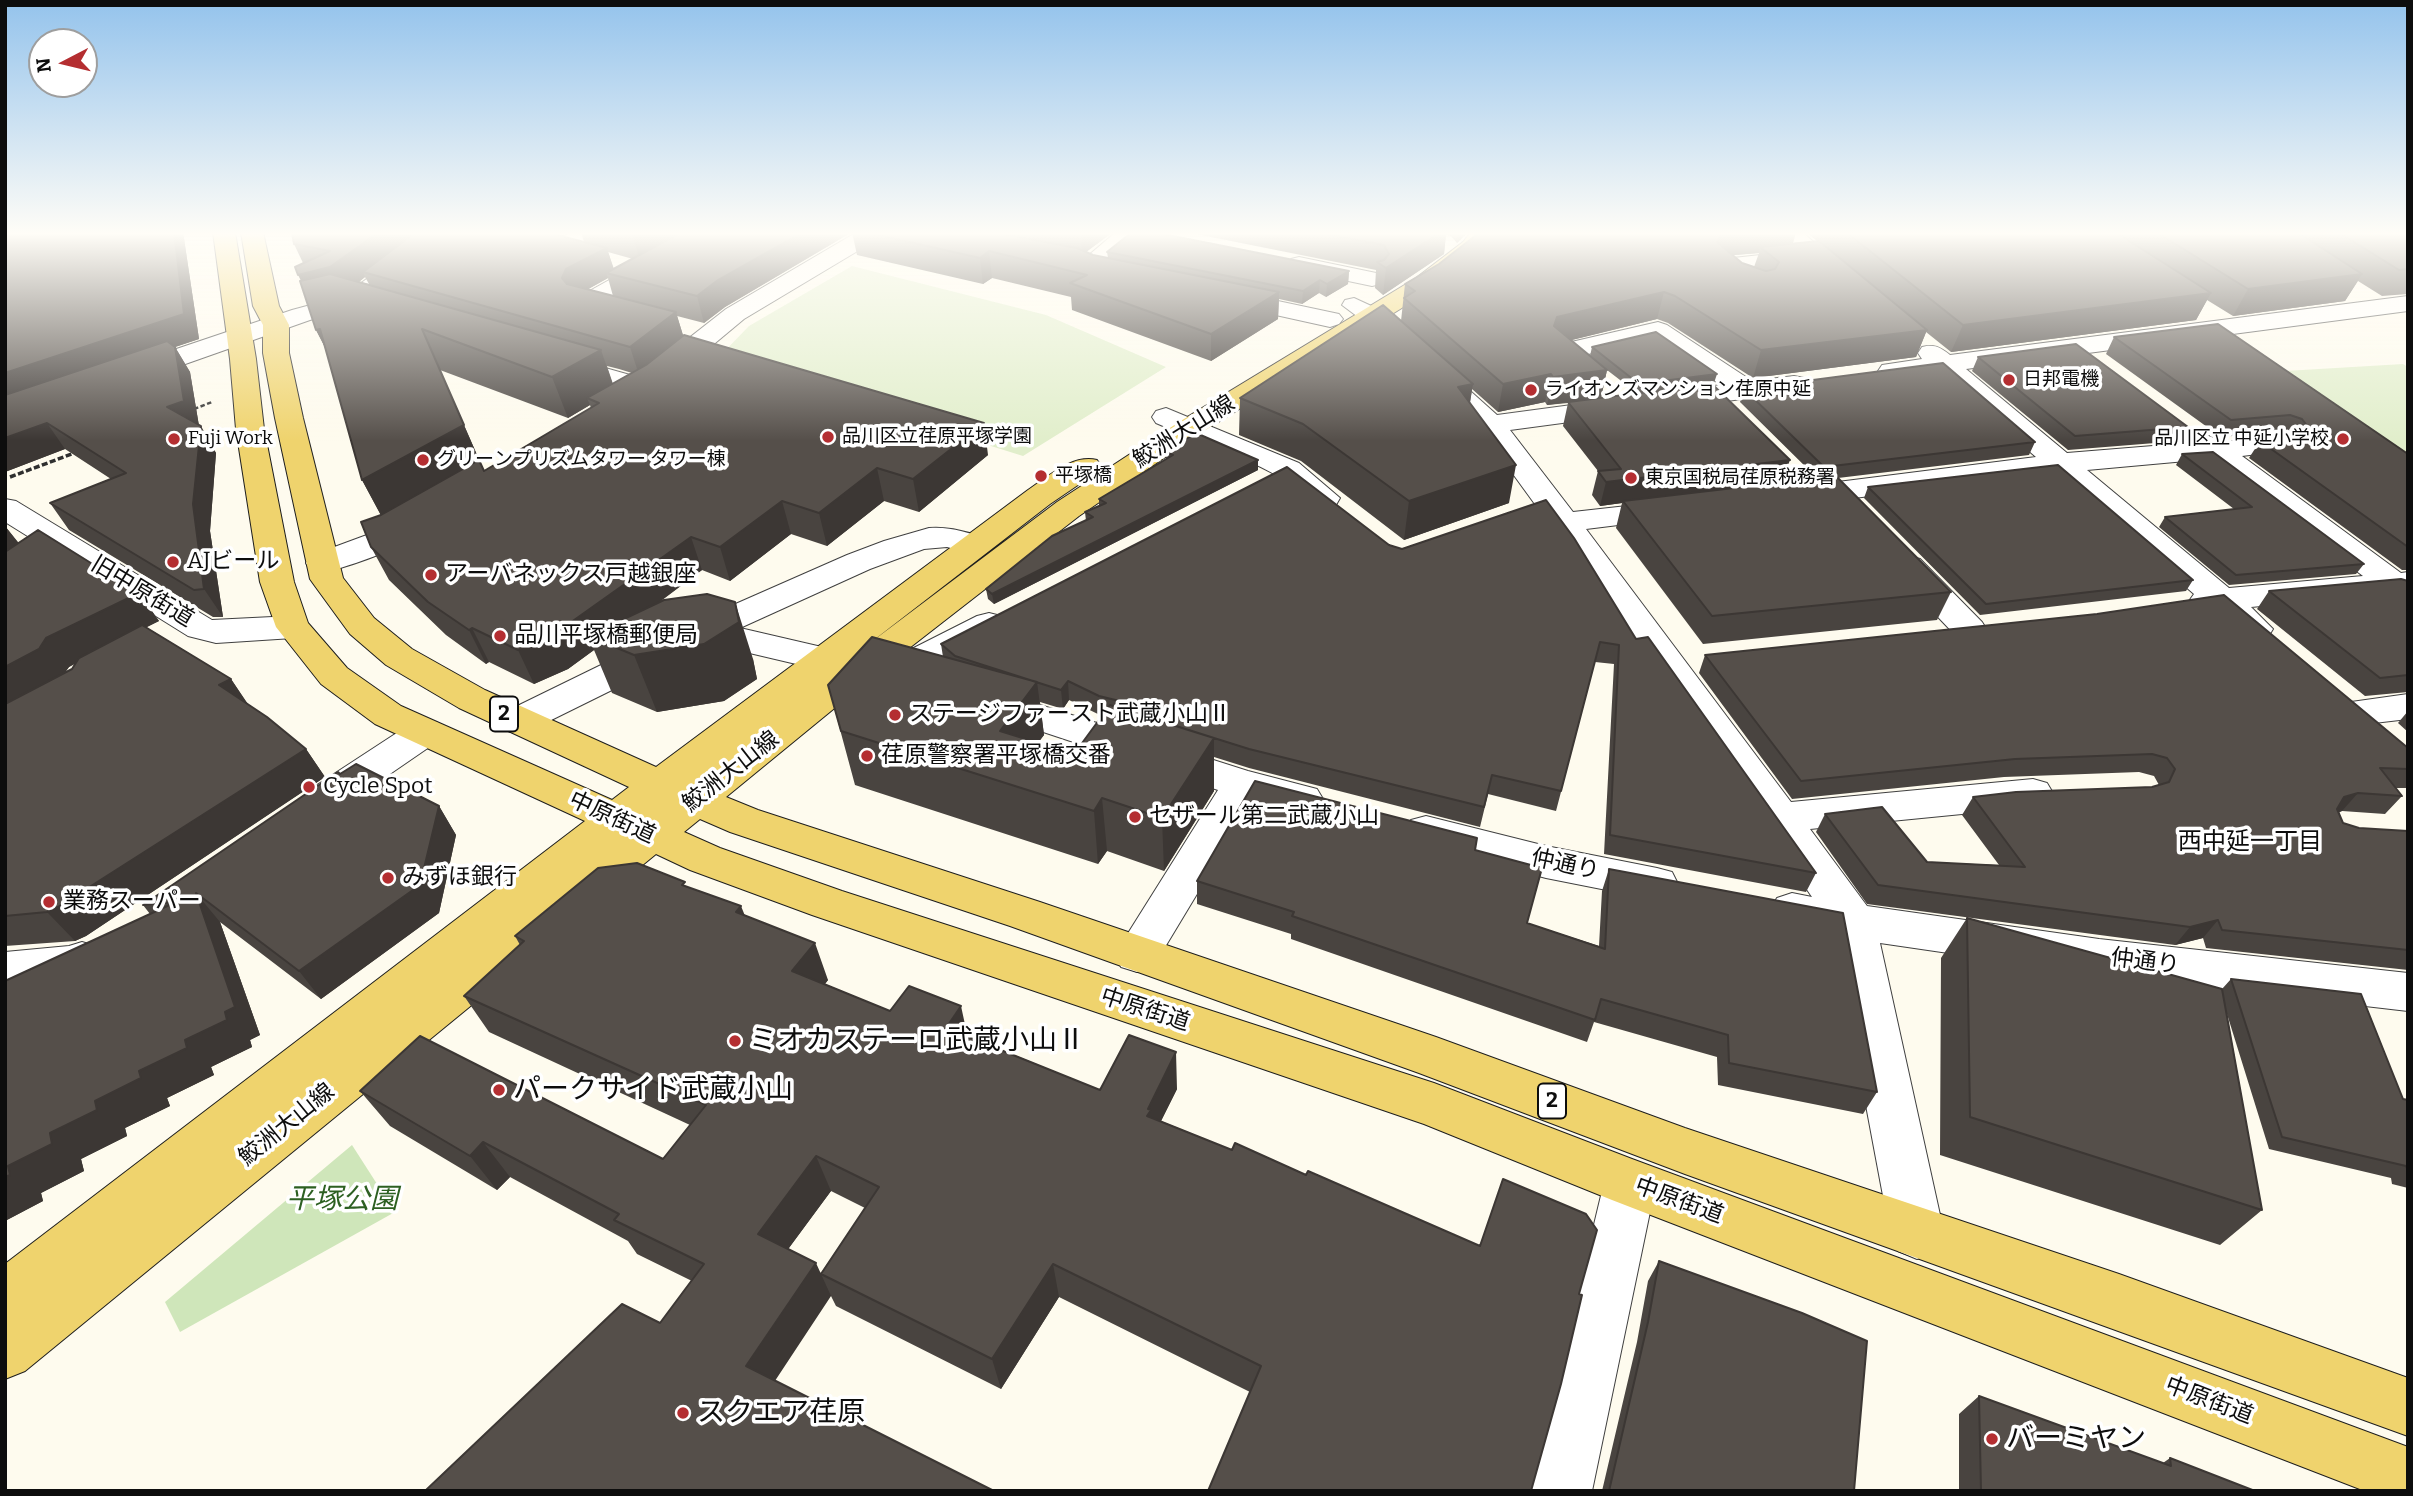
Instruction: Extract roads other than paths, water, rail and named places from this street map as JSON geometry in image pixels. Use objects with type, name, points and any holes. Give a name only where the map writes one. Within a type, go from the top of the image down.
[{"type":"main road","name":"中原街道","points":[[234,302],[250,429],[277,582],[293,626],[342,682],[388,715],[633,828],[827,904],[1434,1105],[1630,1183],[2408,1477]]},
{"type":"main road","name":"2","points":[[265,302],[276,325],[276,354],[286,405],[327,579],[348,610],[399,657],[472,699],[744,821],[1436,1058],[1685,1151],[2119,1302],[2408,1407]]},
{"type":"main road","name":"鮫洲大山線","points":[[677,793],[883,666],[1178,422],[1362,302]]},
{"type":"main road","name":"鮫洲大山線","points":[[5,1351],[677,793],[826,659],[1072,475],[1178,422],[1365,302]]},
{"type":"main road","name":"鮫洲大山線","points":[[5,1299],[633,828]]},
{"type":"street","points":[[110,381],[350,302]]},
{"type":"street","points":[[354,302],[383,312]]},
{"type":"street","points":[[588,302],[586,303],[623,312]]},
{"type":"street","points":[[610,408],[645,388],[697,332],[756,302]]},
{"type":"street","points":[[1318,302],[1357,305]]},
{"type":"street","points":[[1351,302],[1491,424],[1546,512],[1669,662],[1853,921],[1917,1233]]},
{"type":"street","points":[[2367,302],[2408,328]]},
{"type":"street","points":[[1865,375],[2408,303]]},
{"type":"street","points":[[2194,305],[2227,327]]},
{"type":"street","points":[[1631,406],[1563,352],[1658,330],[1746,390]]},
{"type":"street","points":[[1912,337],[2283,651]]},
{"type":"street","points":[[2076,347],[2108,371]]},
{"type":"street","points":[[540,357],[645,388]]},
{"type":"street","points":[[1491,424],[1825,380]]},
{"type":"street","points":[[1713,395],[1740,422]]},
{"type":"street","points":[[1178,422],[1288,469],[1349,516]]},
{"type":"street","points":[[2183,426],[2403,586]]},
{"type":"street","points":[[1771,499],[2060,463],[2279,444]]},
{"type":"street","points":[[1785,467],[1875,531],[1983,629],[1929,635]]},
{"type":"street","points":[[1251,488],[1288,469]]},
{"type":"street","points":[[1546,512],[1702,506]]},
{"type":"street","name":"旧中原街道","points":[[5,508],[188,623],[216,632],[293,626]]},
{"type":"street","points":[[322,563],[386,539],[435,511]]},
{"type":"street","points":[[518,721],[566,695],[704,631],[920,540],[945,537],[976,545]]},
{"type":"street","points":[[26,562],[58,540]]},
{"type":"street","points":[[2180,605],[2220,599],[2403,586]]},
{"type":"street","points":[[883,666],[1019,608]]},
{"type":"street","points":[[153,641],[188,623]]},
{"type":"street","points":[[704,631],[826,659]]},
{"type":"street","points":[[1669,662],[1710,658]]},
{"type":"street","points":[[883,666],[1242,784],[1335,808]]},
{"type":"street","points":[[2388,738],[2347,703],[2408,706]]},
{"type":"street","points":[[293,820],[425,732]]},
{"type":"street","points":[[1138,954],[1242,784]]},
{"type":"street","points":[[1780,818],[1964,798],[2072,791]]},
{"type":"street","name":"仲通り","points":[[1388,821],[1546,862],[1693,891]]},
{"type":"street","name":"仲通り","points":[[1759,903],[1853,921],[2125,960],[2408,992]]},
{"type":"street","points":[[5,971],[74,964],[114,943]]},
{"type":"street","points":[[1561,1491],[1630,1183]]},
{"type":"place","name":"日邦電機","points":[[2009,380]]},
{"type":"place","name":"ライオンズマンション荏原中延","points":[[1531,390]]},
{"type":"place","name":"品川区立荏原平塚学園","points":[[828,437]]},
{"type":"place","name":"Fuji Work","points":[[174,439]]},
{"type":"place","name":"品川区立 中延小学校","points":[[2343,439]]},
{"type":"place","name":"グリーンプリズムタワー タワー棟","points":[[423,460]]},
{"type":"place","name":"平塚橋","points":[[1041,476]]},
{"type":"place","name":"東京国税局荏原税務署","points":[[1631,478]]},
{"type":"place","name":"AJビール","points":[[173,562]]},
{"type":"place","name":"アーバネックス戸越銀座","points":[[431,575]]},
{"type":"place","name":"品川平塚橋郵便局","points":[[500,636]]},
{"type":"place","name":"ステージファースト武蔵小山Ⅱ","points":[[895,715]]},
{"type":"place","name":"荏原警察署平塚橋交番","points":[[867,756]]},
{"type":"place","name":"Cycle Spot","points":[[309,787]]},
{"type":"place","name":"セザール第二武蔵小山","points":[[1135,817]]},
{"type":"place","name":"みずほ銀行","points":[[388,878]]},
{"type":"place","name":"業務スーパー","points":[[49,902]]},
{"type":"place","name":"ミオカステーロ武蔵小山Ⅱ","points":[[735,1041]]},
{"type":"place","name":"パークサイド武蔵小山","points":[[499,1090]]},
{"type":"place","name":"スクエア荏原","points":[[683,1413]]},
{"type":"place","name":"バーミヤン","points":[[1992,1439]]},
{"type":"district","name":"西中延一丁目","points":[[2250,842]]},
{"type":"park label","name":"平塚公園","points":[[342,1200]]}]
